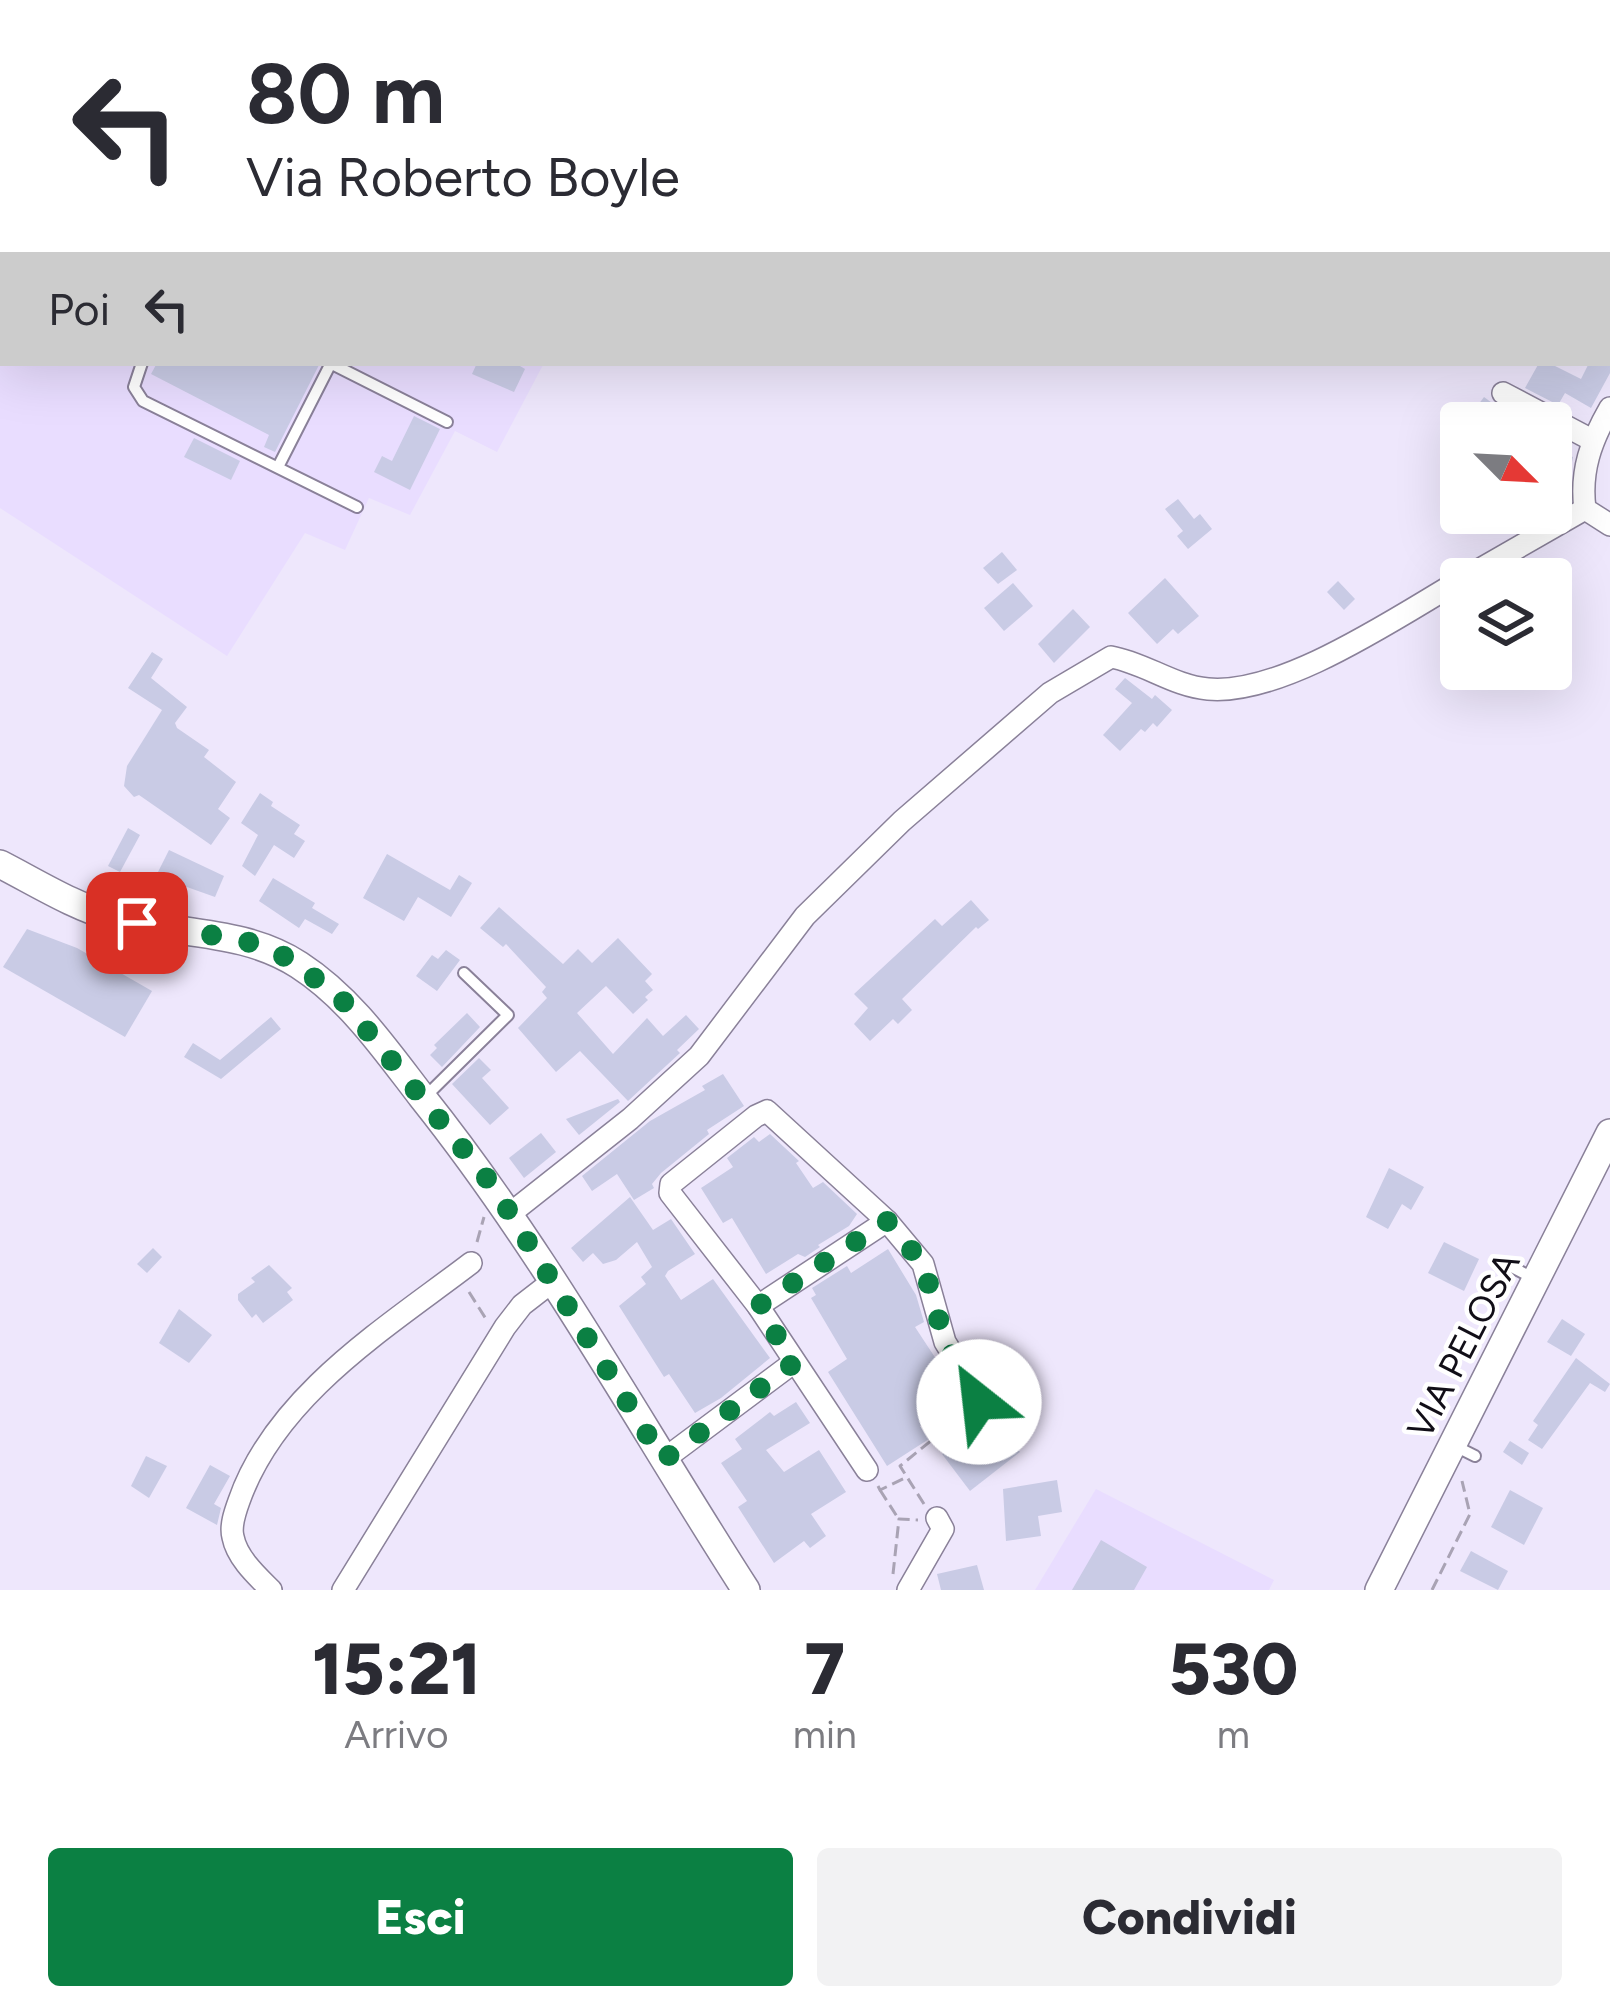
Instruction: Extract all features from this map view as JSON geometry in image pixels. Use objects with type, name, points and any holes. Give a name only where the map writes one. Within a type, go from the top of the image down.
[{"type":"street","points":[[1503,393],[1592,440]]},
{"type":"street","points":[[1585,509],[1582,485],[1592,440],[1610,409]]},
{"type":"street","points":[[1585,509],[1610,525]]},
{"type":"street","points":[[1499,558],[1585,509]]},
{"type":"street","points":[[511,1213],[630,1119],[699,1056],[806,916],[902,821],[982,748],[1089,667],[1111,657],[1177,682],[1232,690],[1274,679],[1326,656],[1440,591]]},
{"type":"street","points":[[0,864],[110,917],[242,940],[285,957],[344,1002],[493,1186],[746,1590]]},
{"type":"street","points":[[867,1469],[758,1306],[670,1193],[671,1184],[767,1111],[887,1221],[923,1264],[945,1342],[979,1397]]},
{"type":"street","name":"VIA PELOSA","points":[[1379,1590],[1464,1450],[1534,1275],[1610,1133]]},
{"type":"street","points":[[758,1306],[887,1221]]},
{"type":"street","points":[[271,1590],[248,1565],[232,1537],[247,1479],[316,1387],[464,1269]]},
{"type":"street","points":[[343,1590],[505,1327],[521,1305],[553,1281]]},
{"type":"street","points":[[663,1460],[794,1363]]},
{"type":"street","points":[[908,1590],[943,1528],[938,1518]]},
{"type":"lane","points":[[141,366],[134,387],[143,401],[357,506]]},
{"type":"lane","points":[[278,467],[328,366]]},
{"type":"lane","points":[[336,366],[447,422]]},
{"type":"lane","points":[[424,1098],[508,1016],[464,973]]},
{"type":"path","points":[[489,1332],[464,1269],[493,1186]]},
{"type":"path","points":[[938,1518],[900,1466],[979,1402],[979,1397]]},
{"type":"path","points":[[880,1490],[898,1519],[891,1590]]},
{"type":"path","points":[[898,1519],[938,1518]]},
{"type":"shaded area","points":[[0,366],[542,366],[497,452],[455,431],[410,515],[369,498],[345,550],[305,533],[227,656],[0,508]]},
{"type":"shaded area","points":[[1096,1489],[1274,1580],[1269,1590],[1035,1590]]},
{"type":"building","points":[[155,366],[318,366],[275,452],[264,447],[269,435],[151,374]]},
{"type":"building","points":[[476,366],[525,369],[514,392],[472,374]]},
{"type":"building","points":[[1537,366],[1555,366],[1581,379],[1588,366],[1610,366],[1591,408],[1565,393],[1560,402],[1525,388]]},
{"type":"building","points":[[414,416],[440,429],[410,490],[374,472],[382,456],[392,461]]},
{"type":"building","points":[[194,438],[240,461],[231,480],[184,457]]},
{"type":"building","points":[[1178,499],[1194,519],[1200,514],[1212,529],[1188,549],[1177,536],[1183,531],[1165,509]]},
{"type":"building","points":[[1002,552],[1017,570],[998,584],[983,568]]},
{"type":"building","points":[[1165,578],[1199,616],[1178,634],[1173,629],[1157,644],[1128,613]]},
{"type":"building","points":[[1338,581],[1355,599],[1344,610],[1327,592]]},
{"type":"building","points":[[1013,583],[1033,606],[1004,631],[984,608]]},
{"type":"building","points":[[1073,609],[1090,627],[1054,663],[1038,644]]},
{"type":"building","points":[[152,652],[163,659],[151,678],[187,707],[175,723],[177,728],[209,750],[204,757],[236,782],[218,809],[230,818],[211,845],[124,786],[127,766],[162,710],[128,688]]},
{"type":"building","points":[[1125,678],[1172,710],[1157,727],[1153,723],[1145,732],[1141,729],[1120,751],[1103,735],[1132,703],[1115,689]]},
{"type":"building","points":[[260,793],[300,825],[294,834],[305,841],[294,858],[274,845],[255,876],[242,866],[258,835],[241,823]]},
{"type":"building","points":[[128,828],[140,835],[120,872],[108,866]]},
{"type":"building","points":[[169,850],[224,876],[215,897],[156,876]]},
{"type":"building","points":[[387,854],[450,890],[459,875],[472,883],[451,917],[418,897],[404,921],[363,898]]},
{"type":"building","points":[[273,878],[339,924],[332,934],[305,919],[299,928],[259,901]]},
{"type":"building","points":[[971,900],[989,920],[902,999],[912,1010],[898,1024],[893,1019],[870,1041],[854,1024],[868,1008],[854,994],[935,919],[942,926]]},
{"type":"building","points":[[499,907],[563,964],[578,949],[592,963],[618,938],[652,974],[645,981],[653,990],[633,1014],[606,986],[577,1013],[613,1054],[647,1018],[663,1036],[686,1015],[699,1029],[628,1101],[580,1051],[556,1072],[518,1028],[547,998],[542,992],[546,987],[506,944],[503,947],[480,928]]},
{"type":"building","points":[[27,929],[77,948],[152,991],[125,1037],[3,967]]},
{"type":"building","points":[[446,950],[460,960],[437,991],[416,976],[432,955],[438,959]]},
{"type":"building","points":[[467,1013],[480,1027],[442,1067],[430,1055],[437,1048],[434,1045]]},
{"type":"building","points":[[271,1017],[281,1029],[221,1079],[184,1057],[193,1043],[220,1060]]},
{"type":"building","points":[[479,1058],[491,1070],[482,1078],[509,1108],[490,1125],[452,1084]]},
{"type":"building","points":[[723,1074],[744,1106],[707,1130],[709,1134],[661,1173],[654,1188],[634,1200],[617,1174],[592,1191],[582,1176],[650,1121],[705,1090],[702,1086]]},
{"type":"building","points":[[618,1099],[579,1135],[566,1119]]},
{"type":"building","points":[[541,1133],[556,1152],[524,1178],[509,1158]]},
{"type":"building","points":[[770,1134],[799,1161],[813,1188],[823,1182],[857,1214],[849,1226],[805,1257],[798,1254],[766,1274],[732,1218],[723,1223],[701,1188],[733,1167],[727,1158],[754,1137],[759,1142]]},
{"type":"building","points":[[1389,1168],[1424,1187],[1411,1210],[1402,1204],[1388,1229],[1366,1217]]},
{"type":"building","points":[[630,1197],[653,1230],[671,1219],[695,1254],[665,1276],[681,1300],[713,1279],[770,1358],[695,1413],[669,1374],[664,1377],[619,1306],[646,1284],[641,1277],[652,1267],[637,1242],[616,1260],[603,1264],[593,1253],[583,1262],[571,1248]]},
{"type":"building","points":[[1444,1242],[1479,1259],[1464,1291],[1428,1273]]},
{"type":"building","points":[[153,1248],[162,1257],[147,1273],[137,1264]]},
{"type":"building","points":[[888,1249],[916,1295],[924,1322],[915,1327],[963,1400],[920,1426],[929,1439],[887,1466],[828,1372],[847,1359],[811,1298],[816,1295],[812,1288],[847,1266],[851,1273]]},
{"type":"building","points":[[269,1265],[292,1288],[287,1292],[293,1300],[263,1323],[256,1314],[252,1318],[238,1294]]},
{"type":"building","points":[[179,1309],[212,1335],[189,1363],[159,1343]]},
{"type":"building","points":[[1562,1319],[1585,1334],[1571,1356],[1547,1342]]},
{"type":"building","points":[[1576,1358],[1610,1384],[1605,1392],[1590,1383],[1542,1449],[1528,1440],[1538,1425],[1533,1421]]},
{"type":"building","points":[[796,1402],[810,1423],[766,1450],[784,1472],[819,1450],[846,1492],[811,1514],[826,1536],[810,1548],[804,1541],[774,1563],[738,1507],[747,1501],[721,1463],[742,1449],[735,1439],[770,1412],[774,1416]]},
{"type":"building","points":[[991,1415],[1020,1452],[970,1491],[942,1454]]},
{"type":"building","points":[[1510,1441],[1529,1453],[1522,1465],[1503,1452]]},
{"type":"building","points":[[146,1456],[167,1466],[149,1498],[131,1486]]},
{"type":"building","points":[[210,1465],[230,1476],[214,1504],[221,1508],[217,1525],[186,1508]]},
{"type":"building","points":[[1057,1480],[1062,1512],[1038,1516],[1041,1536],[1006,1541],[1003,1489]]},
{"type":"building","points":[[1510,1490],[1543,1508],[1524,1545],[1491,1527]]},
{"type":"building","points":[[1101,1540],[1147,1567],[1134,1590],[1072,1590]]},
{"type":"building","points":[[1471,1551],[1508,1571],[1498,1590],[1460,1571]]},
{"type":"building","points":[[977,1565],[984,1590],[941,1590],[937,1574]]},
{"type":"route","points":[[137,923],[242,940],[273,950],[344,1002],[493,1186],[663,1460],[794,1363],[758,1306],[887,1221],[923,1264],[945,1342],[979,1402]]}]
